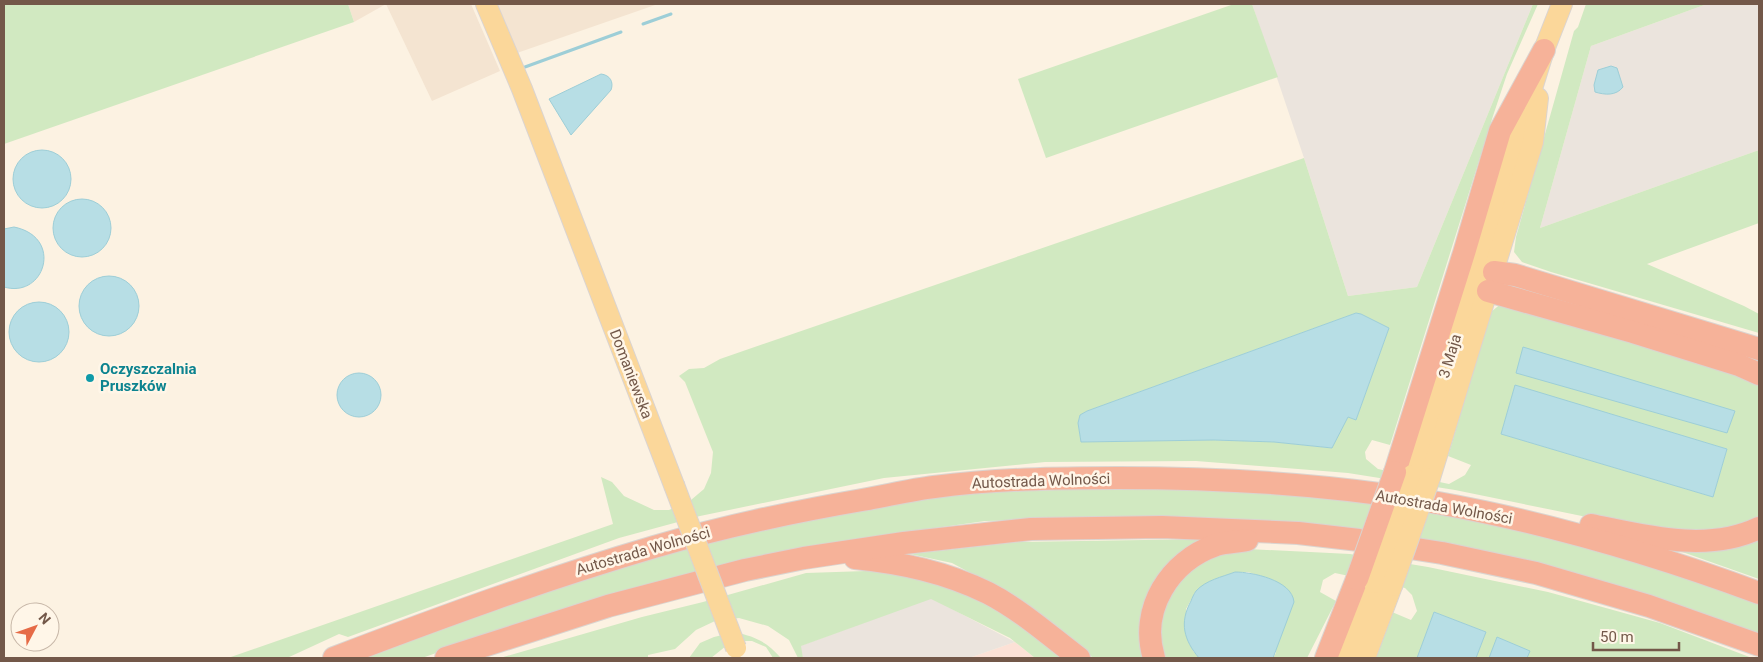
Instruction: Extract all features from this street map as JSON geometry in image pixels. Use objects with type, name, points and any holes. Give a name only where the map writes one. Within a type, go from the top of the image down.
[{"type":"highway","points":[[1326,658],[1374,582],[1413,475],[1461,262],[1500,131],[1544,50]]},
{"type":"highway","points":[[1485,280],[1515,275],[1759,349]]},
{"type":"highway","points":[[1485,280],[1642,335],[1739,365],[1759,374]]},
{"type":"highway","name":"Autostrada Wolności","points":[[334,658],[571,572],[656,546],[724,528],[828,506],[933,487],[976,483],[1087,478],[1192,478],[1267,483],[1404,498],[1484,512],[1585,537],[1660,559],[1759,593]]},
{"type":"highway","points":[[1484,512],[1584,524],[1642,535],[1704,542],[1746,534],[1759,528]]},
{"type":"highway","points":[[446,658],[608,606],[745,570],[804,558],[904,542],[1031,529],[1162,527],[1298,533],[1442,553],[1536,573],[1649,606],[1759,646]]},
{"type":"highway","points":[[1154,658],[1150,623],[1154,607],[1164,584],[1179,567],[1197,554],[1217,545],[1298,533]]},
{"type":"highway","points":[[804,558],[855,558],[902,564],[941,574],[989,594],[1024,617],[1079,658]]},
{"type":"main road","name":"Domaniewska","points":[[486,4],[522,89],[737,653]]},
{"type":"main road","name":"3 Maja","points":[[1346,658],[1485,280],[1544,50],[1562,4]]},
{"type":"main road","name":"3 Maja","points":[[1365,658],[1374,582]]},
{"type":"shaded area","points":[[348,4],[386,4],[354,22]]},
{"type":"shaded area","points":[[386,4],[471,4],[500,71],[432,101]]},
{"type":"shaded area","points":[[497,4],[658,4],[517,53]]},
{"type":"shaded area","points":[[1252,4],[1533,4],[1417,287],[1348,296]]},
{"type":"shaded area","points":[[1707,4],[1759,4],[1759,150],[1540,228],[1591,46]]},
{"type":"shaded area","points":[[931,598],[1015,642],[969,658],[803,658],[800,646]]},
{"type":"shaded area","points":[[1015,642],[1035,658],[969,658]]},
{"type":"green space","points":[[4,4],[348,4],[354,22],[4,144]]},
{"type":"green space","points":[[1234,4],[1252,4],[1278,77],[1046,158],[1018,79]]},
{"type":"green space","points":[[1533,4],[1538,4],[1507,74],[1390,445],[1372,440],[1365,452],[1366,459],[1378,469],[1449,484],[1465,475],[1471,465],[1448,456],[1491,312],[1503,302],[1737,372],[1759,385],[1759,520],[1692,535],[1616,523],[1455,490],[1348,473],[1196,461],[1045,462],[884,478],[700,516],[619,538],[348,637],[339,634],[287,658],[228,658],[613,524],[601,477],[612,482],[624,496],[654,510],[669,510],[691,500],[704,489],[711,473],[713,452],[685,382],[679,376],[689,369],[704,368],[720,359],[1304,158],[1348,296],[1417,287]],"holes":[[[1356,313],[1389,328],[1356,420],[1348,417],[1331,448],[1274,442],[1214,440],[1081,442],[1078,423],[1080,415],[1087,411]],[[1515,386],[1727,449],[1713,497],[1501,434]]]},
{"type":"green space","points":[[1586,4],[1707,4],[1591,46],[1540,228],[1759,150],[1759,223],[1647,264],[1759,314],[1759,333],[1551,272],[1522,262],[1514,252],[1516,237],[1574,31],[1578,27]]},
{"type":"green space","points":[[1149,487],[1261,490],[1358,499],[1462,517],[1609,553],[1759,603],[1759,636],[1332,526],[1174,516],[985,521],[864,538],[490,634],[422,658],[356,658],[478,613],[727,535],[909,500],[996,492]]},
{"type":"green space","points":[[1759,537],[1759,579],[1654,542]]},
{"type":"green space","points":[[1207,539],[1176,559],[1148,658],[1093,658],[1058,627],[1006,592],[952,563],[910,554],[1019,542]]},
{"type":"green space","points":[[1247,549],[1350,554],[1428,567],[1548,592],[1660,623],[1752,658],[1527,658],[1529,651],[1497,638],[1489,658],[1476,658],[1486,632],[1434,612],[1417,658],[1374,658],[1392,612],[1411,620],[1417,611],[1412,595],[1405,588],[1335,573],[1323,580],[1320,592],[1336,601],[1307,658],[1273,658],[1276,653],[1270,579],[1248,572],[1235,572],[1213,580],[1196,591],[1186,609],[1193,651],[1199,658],[1163,658],[1160,645],[1162,611],[1168,593],[1193,565],[1219,554]]},
{"type":"green space","points":[[896,570],[936,580],[964,591],[1023,627],[1064,658],[1035,658],[1010,638],[931,599],[801,646],[803,658],[798,658],[789,640],[768,626],[739,618],[715,621],[696,630],[675,649],[648,655],[648,658],[500,658],[806,573]]},
{"type":"green space","points":[[735,632],[761,641],[781,658],[773,658],[766,647],[752,641],[738,641],[726,646],[711,658],[689,658],[700,643],[714,637]]},
{"type":"water","points":[[1611,66],[1617,68],[1623,87],[1617,92],[1610,94],[1595,92],[1594,85],[1598,70]]},
{"type":"water","points":[[601,74],[610,79],[612,84],[611,90],[571,135],[549,99]]},
{"type":"water","points":[[42,150],[53,152],[66,163],[71,179],[69,190],[58,203],[42,208],[31,206],[18,195],[13,179],[15,168],[26,155]]},
{"type":"water","points":[[76,199],[88,199],[103,207],[111,222],[111,234],[103,249],[88,257],[76,257],[61,249],[53,234],[53,222],[61,207]]},
{"type":"water","points":[[14,227],[30,233],[39,242],[44,254],[43,265],[38,276],[30,284],[18,288],[4,287],[4,229]]},
{"type":"water","points":[[103,276],[115,276],[126,281],[134,289],[139,300],[137,318],[126,331],[115,336],[103,336],[92,331],[84,323],[79,312],[79,300],[84,289],[92,281]]},
{"type":"water","points":[[39,302],[56,307],[64,315],[69,332],[64,349],[56,357],[39,362],[22,357],[14,349],[9,332],[14,315],[22,307]]},
{"type":"water","points":[[1356,313],[1389,328],[1356,420],[1348,417],[1332,448],[1274,442],[1214,440],[1081,442],[1078,423],[1080,415],[1087,411]]},
{"type":"water","points":[[1523,347],[1735,411],[1727,433],[1516,373]]},
{"type":"water","points":[[359,373],[371,377],[377,383],[381,395],[377,407],[371,413],[359,417],[347,413],[341,407],[337,395],[341,383],[347,377]]},
{"type":"water","points":[[1515,385],[1727,449],[1713,497],[1501,434]]},
{"type":"water","points":[[1235,572],[1270,579],[1279,583],[1292,594],[1294,602],[1273,658],[1199,658],[1190,645],[1184,624],[1187,609],[1196,591],[1209,581]]},
{"type":"water","points":[[1434,612],[1486,632],[1476,658],[1417,658]]},
{"type":"water","points":[[1497,637],[1530,651],[1527,658],[1489,658]]},
{"type":"waterway","points":[[643,24],[671,14]]},
{"type":"waterway","points":[[525,67],[621,32]]},
{"type":"place","name":"Oczyszczalnia Pruszków","points":[[90,378]]}]
